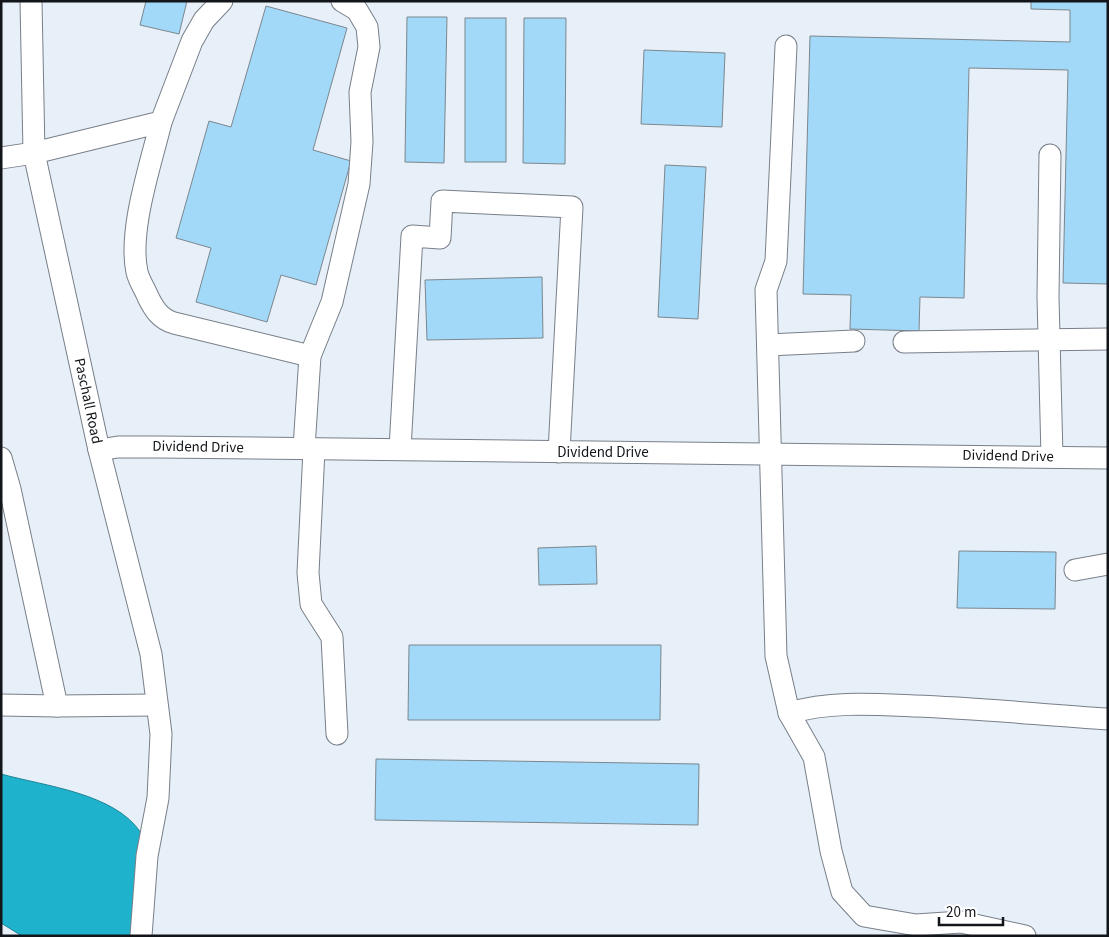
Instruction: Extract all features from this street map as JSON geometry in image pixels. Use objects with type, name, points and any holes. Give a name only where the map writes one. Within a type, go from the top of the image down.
[{"type":"street","name":"Paschall Road","points":[[31,1],[34,153],[99,450],[151,654],[161,750],[158,798],[147,856],[141,936]]},
{"type":"street","points":[[222,1],[204,20],[192,41],[161,122],[135,237],[138,274],[155,309],[166,320],[310,356]]},
{"type":"street","points":[[337,734],[332,637],[311,604],[308,573],[310,356],[332,302],[359,184],[362,142],[360,92],[369,47],[367,27],[357,10],[342,1]]},
{"type":"street","points":[[786,46],[776,261],[766,290],[776,656],[789,713],[814,757],[831,851],[842,892],[864,916],[916,925],[961,922],[1025,936]]},
{"type":"street","points":[[1,158],[34,153],[161,122]]},
{"type":"street","points":[[1050,155],[1049,340],[1052,456]]},
{"type":"street","points":[[400,449],[412,236],[440,238],[442,202],[572,207],[559,452]]},
{"type":"street","points":[[904,342],[1108,339]]},
{"type":"street","points":[[768,345],[854,341]]},
{"type":"street","name":"Dividend Drive","points":[[99,450],[126,447],[400,449],[1108,458]]},
{"type":"street","points":[[1,458],[10,489],[57,706]]},
{"type":"street","points":[[1074,570],[1108,564]]},
{"type":"street","points":[[789,713],[814,706],[845,703],[968,708],[1108,719]]},
{"type":"street","points":[[1,705],[156,706]]},
{"type":"shaded area","points":[[1,1],[1108,1],[1108,936],[1,936]]},
{"type":"water","points":[[1,774],[57,787],[97,800],[129,819],[141,833],[133,936],[22,936],[1,923]]},
{"type":"building","points":[[146,1],[187,1],[179,34],[140,25]]},
{"type":"building","points":[[1031,1],[1108,1],[1108,284],[1063,283],[1068,70],[969,68],[964,298],[920,297],[919,331],[850,329],[851,295],[803,294],[810,36],[1070,42],[1070,10],[1031,9]]},
{"type":"building","points":[[266,6],[347,28],[313,150],[351,161],[316,285],[281,275],[267,322],[196,302],[211,248],[176,238],[209,121],[231,127]]},
{"type":"building","points":[[407,17],[447,17],[444,163],[405,162]]},
{"type":"building","points":[[465,18],[506,18],[506,162],[465,162]]},
{"type":"building","points":[[524,18],[566,18],[565,164],[523,163]]},
{"type":"building","points":[[644,50],[725,53],[722,127],[641,124]]},
{"type":"building","points":[[665,165],[706,167],[698,319],[658,317]]},
{"type":"building","points":[[542,277],[543,338],[427,340],[425,280]]},
{"type":"building","points":[[596,546],[597,584],[539,585],[538,548]]},
{"type":"building","points":[[959,551],[1056,552],[1055,609],[957,608]]},
{"type":"building","points":[[409,645],[661,645],[660,720],[408,720]]},
{"type":"building","points":[[376,759],[699,764],[698,825],[375,820]]}]
